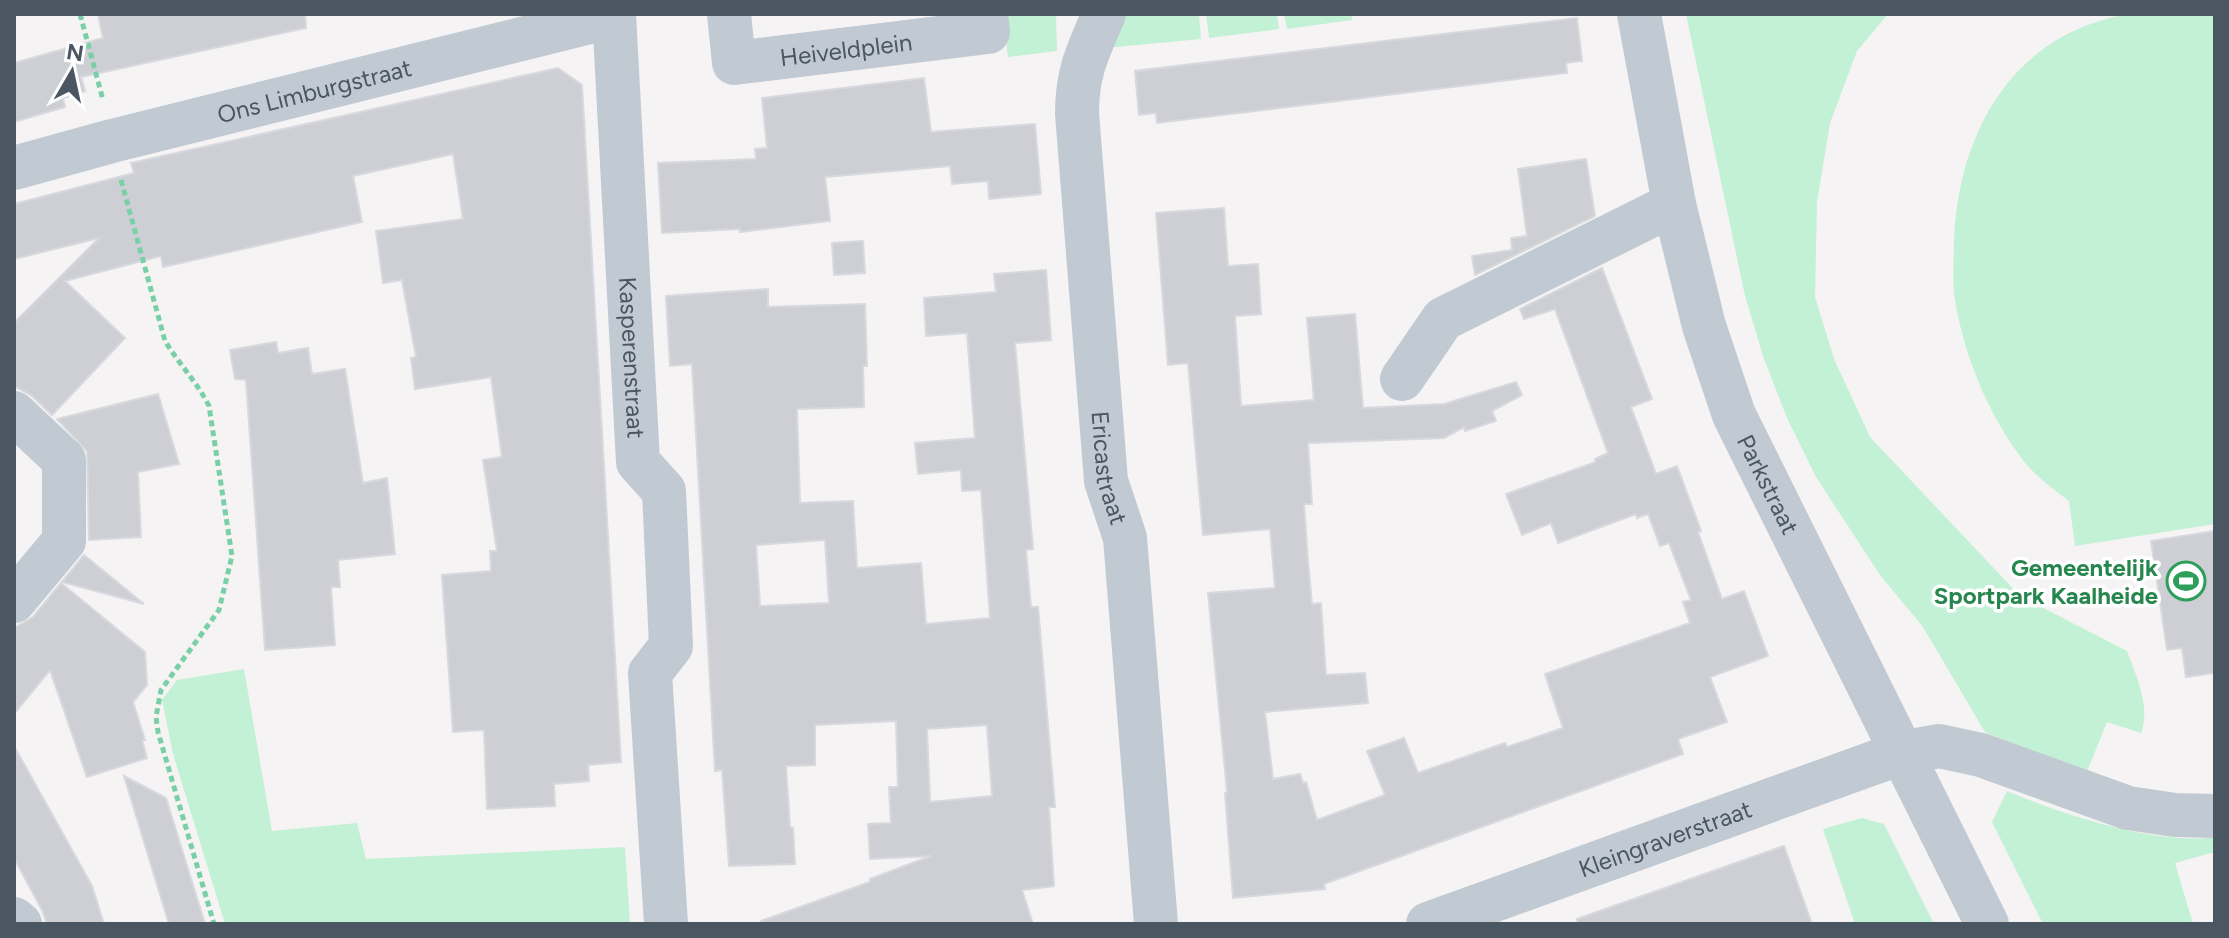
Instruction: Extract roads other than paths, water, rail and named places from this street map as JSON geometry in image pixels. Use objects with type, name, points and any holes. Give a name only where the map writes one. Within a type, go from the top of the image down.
[{"type":"street","name":"Heiveldplein","points":[[729,14],[734,63],[988,32],[986,14]]},
{"type":"street","name":"Ericastraat","points":[[1104,14],[1085,54],[1077,92],[1077,113],[1106,481],[1125,538],[1156,924]]},
{"type":"street","name":"Parkstraat","points":[[1639,14],[1674,204],[1704,326],[1734,415],[1987,924]]},
{"type":"street","name":"Ons Limburgstraat","points":[[14,168],[614,15]]},
{"type":"street","name":"Kasperenstraat","points":[[614,15],[638,462],[664,491],[671,646],[650,673],[666,924]]},
{"type":"street","points":[[1402,379],[1443,319],[1674,204]]},
{"type":"street","points":[[14,413],[64,460],[64,541],[14,601]]},
{"type":"street","name":"Kleingraverstraat","points":[[1428,924],[1901,753],[1939,746],[1981,755],[2128,808],[2175,815],[2215,816]]},
{"type":"street","points":[[14,919],[20,924]]},
{"type":"place","name":"Gemeentelijk Sportpark Kaalheide","points":[[2186,581]]}]
